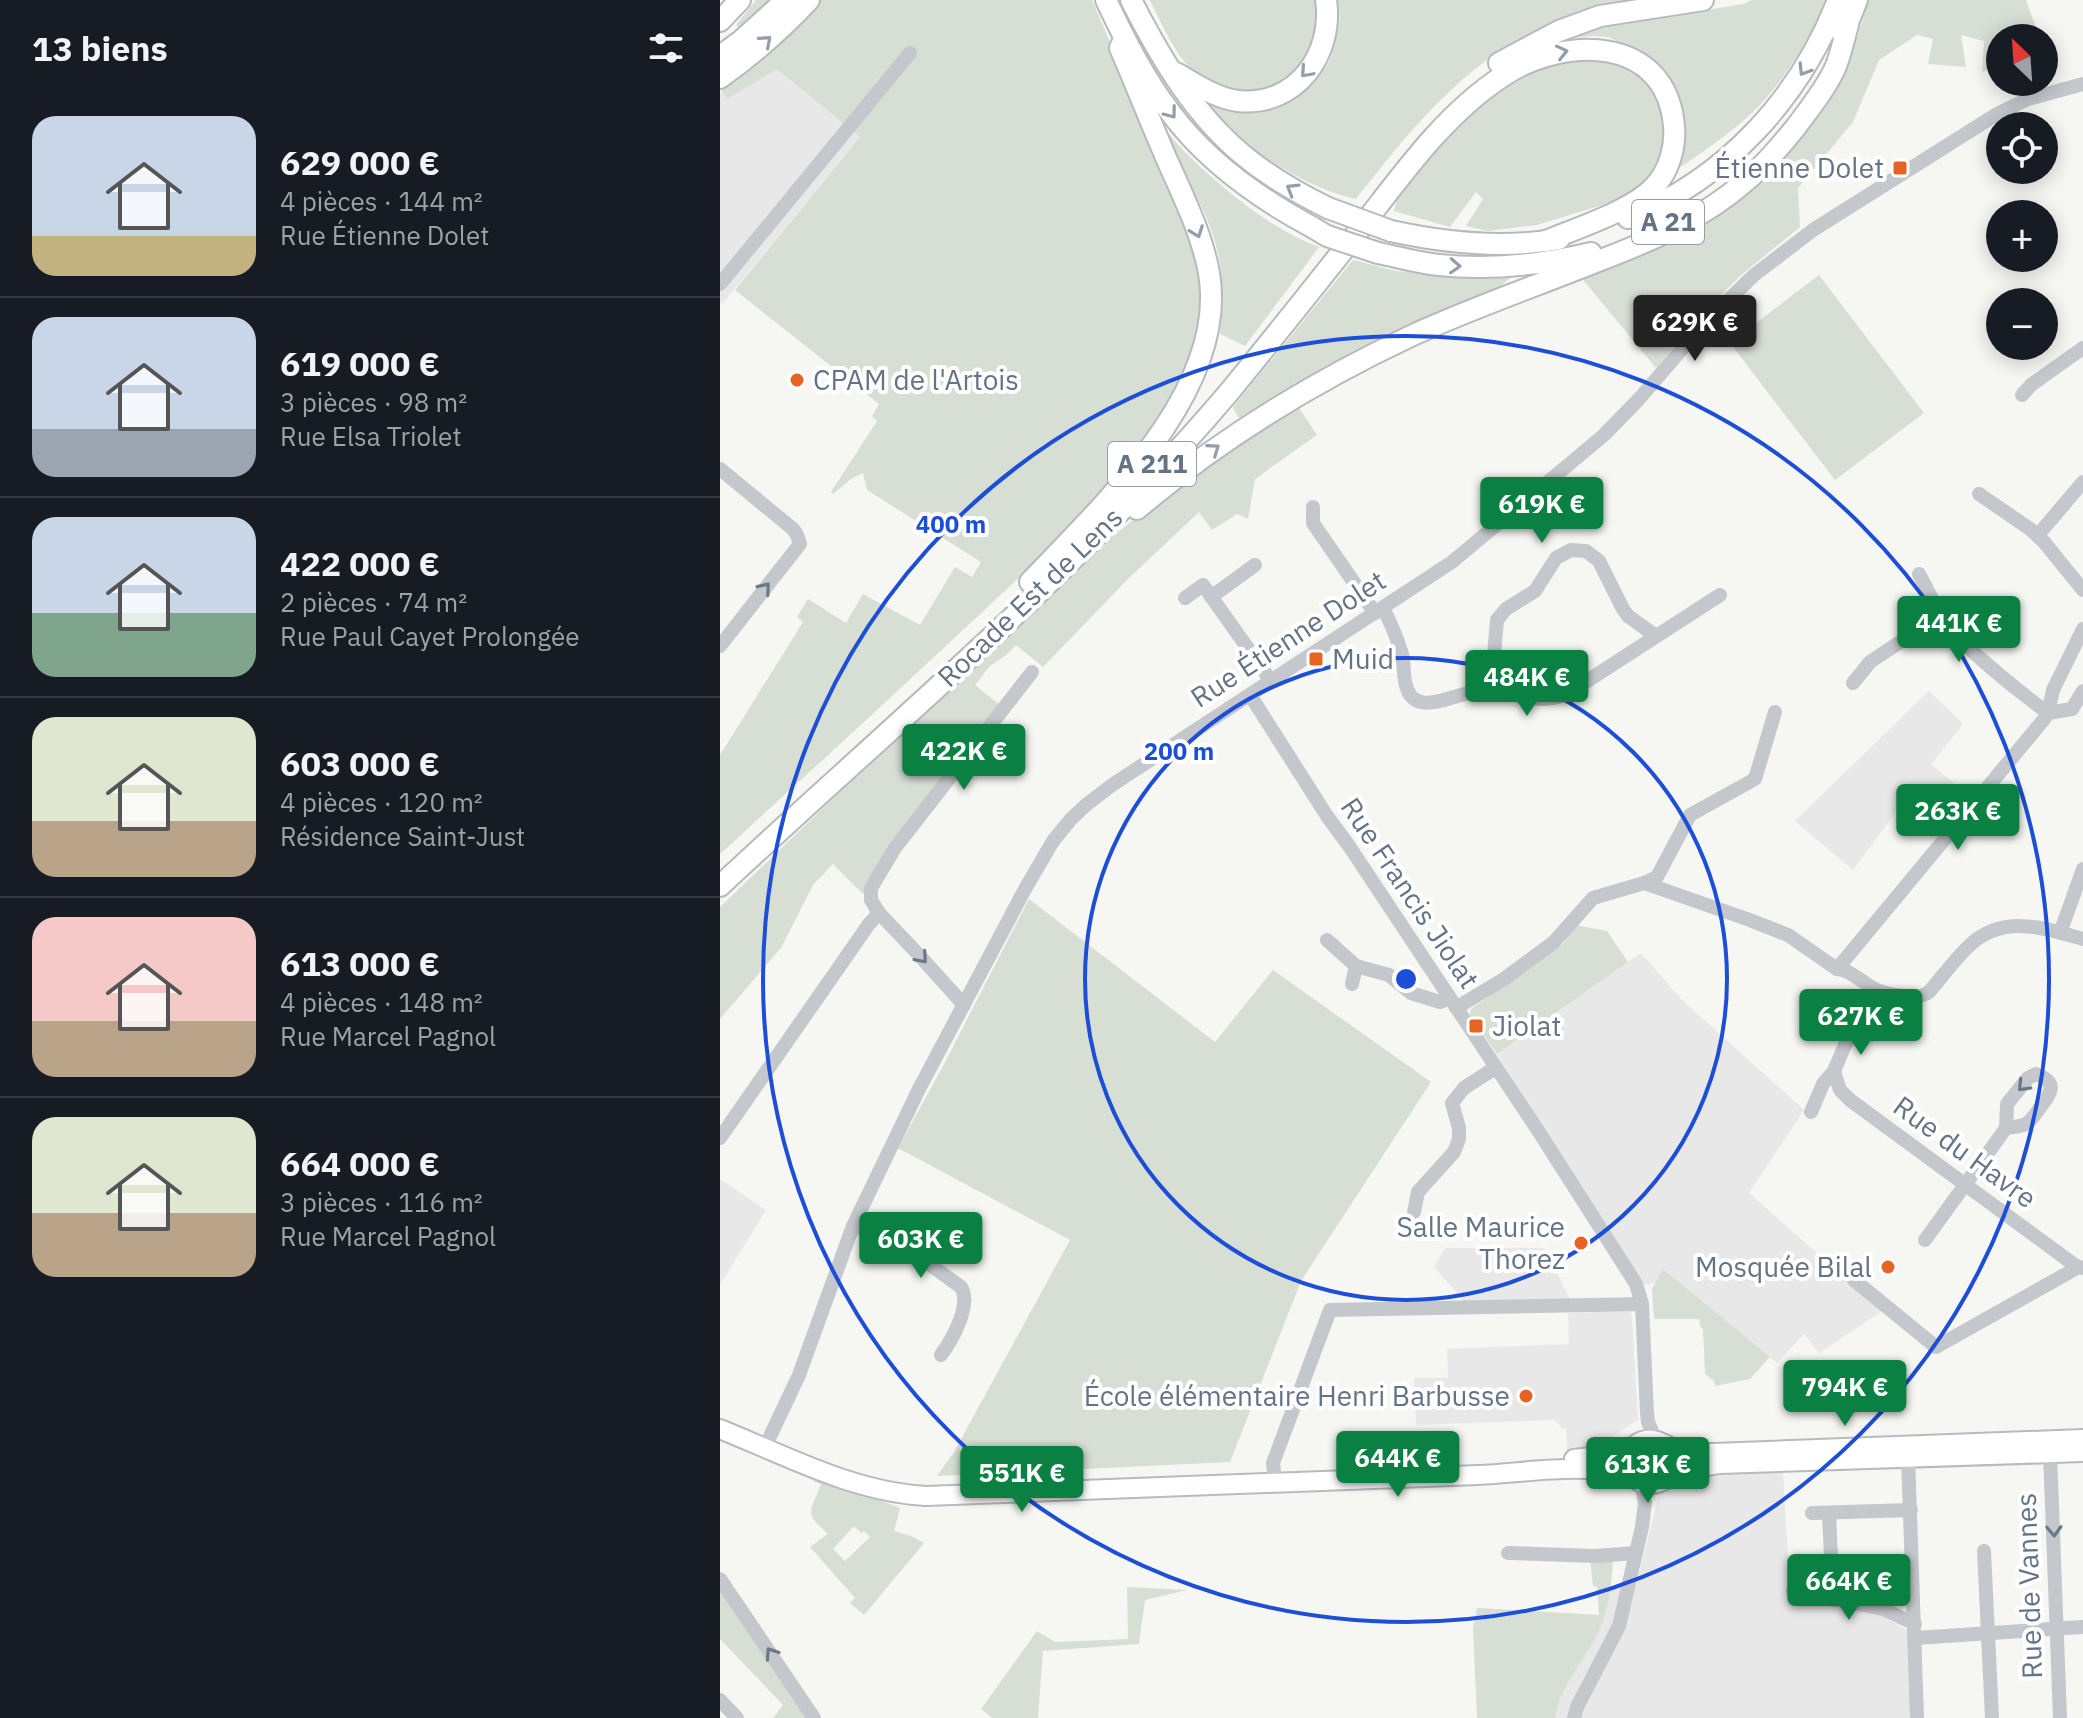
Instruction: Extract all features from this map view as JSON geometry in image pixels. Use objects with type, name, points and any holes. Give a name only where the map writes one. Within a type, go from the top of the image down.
[{"type":"highway","points":[[720,21],[740,0]]},
{"type":"highway","points":[[720,56],[786,0]]},
{"type":"highway","points":[[720,78],[741,63],[809,0]]},
{"type":"highway","name":"A 21","points":[[1106,0],[1124,39],[1170,112],[1234,178],[1262,199],[1327,236],[1378,253],[1437,265],[1492,268],[1562,260],[1634,238],[1670,221],[1739,175],[1773,141],[1806,100],[1830,63],[1857,0]]},
{"type":"highway","name":"A 21","points":[[1131,0],[1180,86],[1216,129],[1258,167],[1328,208],[1391,231],[1449,242],[1510,244],[1546,241],[1589,232],[1643,212],[1670,199],[1718,166],[1738,150],[1783,100],[1815,52],[1838,0]]},
{"type":"highway","points":[[1169,69],[1224,98],[1253,101],[1269,98],[1299,81],[1312,68],[1327,32],[1326,0]]},
{"type":"highway","points":[[1464,98],[1481,75],[1559,31],[1600,16],[1703,0]]},
{"type":"highway","points":[[1066,567],[1217,447],[1356,363],[1478,307],[1635,248],[1713,206],[1747,180],[1780,147],[1810,108],[1835,68],[1848,25]]},
{"type":"highway","points":[[1030,582],[1114,491],[1157,438],[1184,395],[1204,352],[1212,314],[1209,272],[1199,238],[1120,48],[1124,39]]},
{"type":"highway","points":[[1464,98],[1535,59],[1575,49],[1597,48],[1615,52],[1634,60],[1658,81],[1673,116],[1675,136],[1668,163],[1655,187],[1622,209],[1546,241]]},
{"type":"highway","name":"Rocade Est de Lens","points":[[720,886],[1066,567],[1198,429],[1464,98]]},
{"type":"highway","name":"Rocade Est de Lens","points":[[720,869],[1120,498],[1217,393],[1387,173],[1441,112],[1464,98]]},
{"type":"main road","points":[[720,1417],[767,1441],[872,1483],[910,1495],[938,1496],[1584,1459],[1617,1454],[1649,1444],[1679,1451],[1714,1453],[2083,1439]]},
{"type":"main road","points":[[720,1429],[767,1441]]},
{"type":"main road","points":[[1649,1444],[1672,1460],[1671,1470],[1649,1480]]},
{"type":"main road","points":[[1649,1444],[1629,1454],[1628,1465],[1649,1480]]},
{"type":"main road","points":[[1274,1477],[1607,1470],[1649,1480],[1720,1464],[2083,1452]]},
{"type":"street","points":[[720,284],[910,53]]},
{"type":"street","name":"Rue Étienne Dolet","points":[[767,1441],[799,1375],[853,1226],[913,1100],[1040,862],[1071,819],[1112,785],[1452,562],[1604,435],[1727,299],[1791,246],[1997,114],[2028,99],[2083,84]]},
{"type":"street","points":[[2022,395],[2031,385],[2083,348]]},
{"type":"street","points":[[720,469],[793,529],[800,544],[720,646]]},
{"type":"street","points":[[2038,535],[2083,482]]},
{"type":"street","points":[[1979,494],[2038,535],[2083,590]]},
{"type":"street","points":[[1313,507],[1313,523],[1397,638],[1407,688],[1413,698],[1422,703],[1483,691],[1538,700],[1559,697],[1720,595]]},
{"type":"street","points":[[1491,691],[1497,620],[1506,609],[1535,591],[1551,564],[1571,550],[1586,551],[1599,561],[1628,616],[1656,636]]},
{"type":"street","points":[[1211,597],[1255,565]]},
{"type":"street","points":[[1919,574],[1938,610],[1939,619],[1959,640],[2048,713],[2072,709],[2083,691]]},
{"type":"street","points":[[1185,598],[1203,585],[1271,681]]},
{"type":"street","points":[[1853,683],[1870,662],[1939,619]]},
{"type":"street","points":[[1837,969],[2048,713],[2053,690],[2083,629]]},
{"type":"street","points":[[964,1005],[879,913],[871,900],[871,888],[886,861],[1032,672]]},
{"type":"street","name":"Rue Francis Jiolat","points":[[1250,695],[1636,1284],[1642,1304],[1649,1444]]},
{"type":"street","points":[[1327,940],[1356,966],[1389,975],[1411,993],[1440,1002],[1453,1003],[1504,979],[1554,942],[1593,898],[1657,877],[1690,815],[1755,779],[1775,712]]},
{"type":"street","points":[[2060,933],[2083,869]]},
{"type":"street","points":[[1644,883],[1788,935],[1837,969],[1846,970],[1877,991],[1891,994],[1922,996],[1929,992],[1971,944],[1997,929],[2034,926],[2083,939]]},
{"type":"street","points":[[720,1138],[879,913]]},
{"type":"street","points":[[1352,984],[1356,966]]},
{"type":"street","points":[[1811,1112],[1823,1084],[1834,1071],[1845,1045],[1877,991]]},
{"type":"street","points":[[1414,1212],[1418,1192],[1454,1152],[1459,1139],[1452,1103],[1464,1088],[1495,1068]]},
{"type":"street","name":"Rue du Havre","points":[[1834,1071],[1840,1090],[1850,1100],[2080,1267]]},
{"type":"street","points":[[1925,1240],[2006,1128]]},
{"type":"street","points":[[853,1226],[900,1243],[961,1287],[966,1294],[952,1338],[941,1355]]},
{"type":"street","points":[[1854,1280],[1936,1347],[2080,1267]]},
{"type":"street","points":[[1274,1477],[1273,1463],[1330,1310],[1642,1304]]},
{"type":"street","name":"Rue de Vannes","points":[[2050,1453],[2060,1718]]},
{"type":"street","points":[[1908,1457],[1917,1718]]},
{"type":"street","points":[[1574,1718],[1617,1632],[1649,1480]]},
{"type":"street","points":[[1812,1513],[1911,1510]]},
{"type":"street","points":[[1829,1513],[1833,1600]]},
{"type":"street","points":[[1984,1551],[1992,1718]]},
{"type":"street","points":[[1508,1553],[1595,1556],[1636,1553]]},
{"type":"street","points":[[720,1579],[814,1718]]},
{"type":"street","points":[[1793,1591],[1883,1609],[1915,1631],[1989,1634],[2083,1627]]},
{"type":"street","points":[[720,1700],[737,1718]]},
{"type":"shaded area","points":[[756,0],[773,0],[738,27],[736,25]]},
{"type":"shaded area","points":[[817,0],[1092,0],[1177,198],[1206,287],[1194,364],[1149,434],[1111,484],[1052,547],[720,854],[720,755],[803,622],[797,617],[808,599],[846,623],[863,594],[920,625],[955,567],[972,577],[981,562],[867,490],[863,473],[833,494],[831,492],[877,421],[872,416],[879,404],[735,290],[860,137],[777,69],[727,99],[720,88],[761,56]]},
{"type":"shaded area","points":[[1150,0],[1320,0],[1320,31],[1296,75],[1286,82],[1260,89],[1231,89],[1206,81],[1188,66]]},
{"type":"shaded area","points":[[1337,0],[1645,0],[1595,9],[1547,26],[1481,64],[1433,108],[1356,199],[1305,181],[1272,162],[1228,129],[1199,95],[1217,106],[1233,108],[1287,93],[1319,76],[1331,57],[1339,22]]},
{"type":"shaded area","points":[[1752,0],[1825,0],[1805,43],[1765,99],[1727,134],[1676,170],[1661,72],[1643,55],[1609,37],[1570,38],[1603,25],[1743,4]]},
{"type":"shaded area","points":[[1868,0],[2026,0],[2035,24],[1986,24],[1986,71],[1982,72],[1984,41],[1961,35],[1966,67],[1928,64],[1933,39],[1917,35],[1879,60],[1853,122],[1798,188],[1800,227],[1741,275],[1701,315],[1656,368],[1584,281],[1583,273],[1687,229],[1841,77]]},
{"type":"shaded area","points":[[1596,58],[1628,68],[1648,84],[1662,109],[1665,134],[1660,155],[1648,177],[1622,199],[1537,225],[1488,231],[1466,226],[1483,199],[1476,192],[1450,227],[1394,211],[1397,199],[1437,151],[1499,88],[1543,64]]},
{"type":"shaded area","points":[[777,68],[860,137],[723,303],[720,302],[720,93],[727,99]]},
{"type":"shaded area","points":[[1155,117],[1213,179],[1264,218],[1319,247],[1245,346],[1220,334],[1222,278],[1216,245],[1204,212],[1195,194],[1189,195]]},
{"type":"shaded area","points":[[1353,260],[1396,271],[1510,278],[1490,295],[1248,418],[1238,417],[1233,407]]},
{"type":"shaded area","points":[[1819,275],[1924,413],[1835,480],[1730,343]]},
{"type":"shaded area","points":[[1295,402],[1317,435],[1255,479],[1248,519],[1237,514],[1212,530],[1199,512],[1128,579],[1043,667],[1016,645],[990,666],[975,685],[1001,706],[891,849],[863,894],[833,864],[813,885],[781,948],[720,1019],[720,907],[1068,573],[1177,484]]},
{"type":"shaded area","points":[[1929,691],[1963,724],[1931,764],[1969,796],[1940,831],[1903,803],[1853,870],[1795,821]]},
{"type":"shaded area","points":[[1029,899],[1215,1042],[1273,970],[1431,1082],[1301,1281],[1230,1462],[937,1476],[954,1452],[1070,1240],[898,1148]]},
{"type":"shaded area","points":[[1576,925],[1607,931],[1628,962],[1497,1054],[1470,1015],[1471,1009],[1563,944]]},
{"type":"shaded area","points":[[1641,953],[1682,1000],[1804,1110],[1749,1193],[1882,1311],[1819,1353],[1804,1334],[1777,1363],[1664,1270],[1655,1283],[1644,1285],[1497,1054]]},
{"type":"shaded area","points":[[720,1179],[766,1210],[720,1285]]},
{"type":"shaded area","points":[[1445,1248],[1544,1248],[1570,1299],[1464,1301],[1434,1267]]},
{"type":"shaded area","points":[[1663,1269],[1770,1357],[1750,1379],[1715,1386],[1714,1381],[1705,1374],[1703,1329],[1699,1319],[1654,1319],[1652,1289]]},
{"type":"shaded area","name":"École élémentaire Henri Barbusse","points":[[1629,1311],[1632,1315],[1638,1420],[1597,1446],[1597,1449],[1567,1450],[1566,1428],[1555,1420],[1416,1425],[1414,1378],[1448,1378],[1447,1349],[1569,1344],[1568,1313]]},
{"type":"shaded area","points":[[1783,1469],[1790,1598],[1878,1614],[1907,1630],[1912,1718],[1482,1718],[1477,1608],[1599,1615],[1597,1586],[1636,1586],[1659,1493],[1686,1473]]},
{"type":"shaded area","points":[[816,1475],[900,1508],[894,1531],[924,1543],[864,1615],[850,1603],[855,1598],[810,1547],[828,1534],[812,1516],[812,1507],[821,1484],[813,1481]],"holes":[[[854,1526],[861,1533],[864,1531],[870,1537],[845,1561],[833,1549]]]},
{"type":"shaded area","points":[[1613,1558],[1603,1620],[1566,1687],[1555,1718],[1477,1718],[1473,1628],[1477,1608],[1599,1615],[1597,1587],[1593,1586],[1590,1560]]},
{"type":"shaded area","points":[[720,1586],[810,1718],[773,1718],[783,1705],[720,1639]]},
{"type":"shaded area","points":[[1127,1587],[1187,1590],[1145,1600],[1139,1644],[1043,1651],[1038,1718],[992,1718],[981,1709],[1037,1631],[1055,1642],[1128,1639]]},
{"type":"place","name":"Étienne Dolet","points":[[1900,168]]},
{"type":"place","name":"CPAM de l'Artois","points":[[797,380]]},
{"type":"place","name":"Muid","points":[[1316,659]]},
{"type":"place","name":"Jiolat","points":[[1476,1026]]},
{"type":"place","name":"Salle Maurice Thorez","points":[[1581,1243]]},
{"type":"place","name":"Mosquée Bilal","points":[[1888,1267]]},
{"type":"place","name":"École élémentaire Henri Barbusse","points":[[1526,1396]]}]
